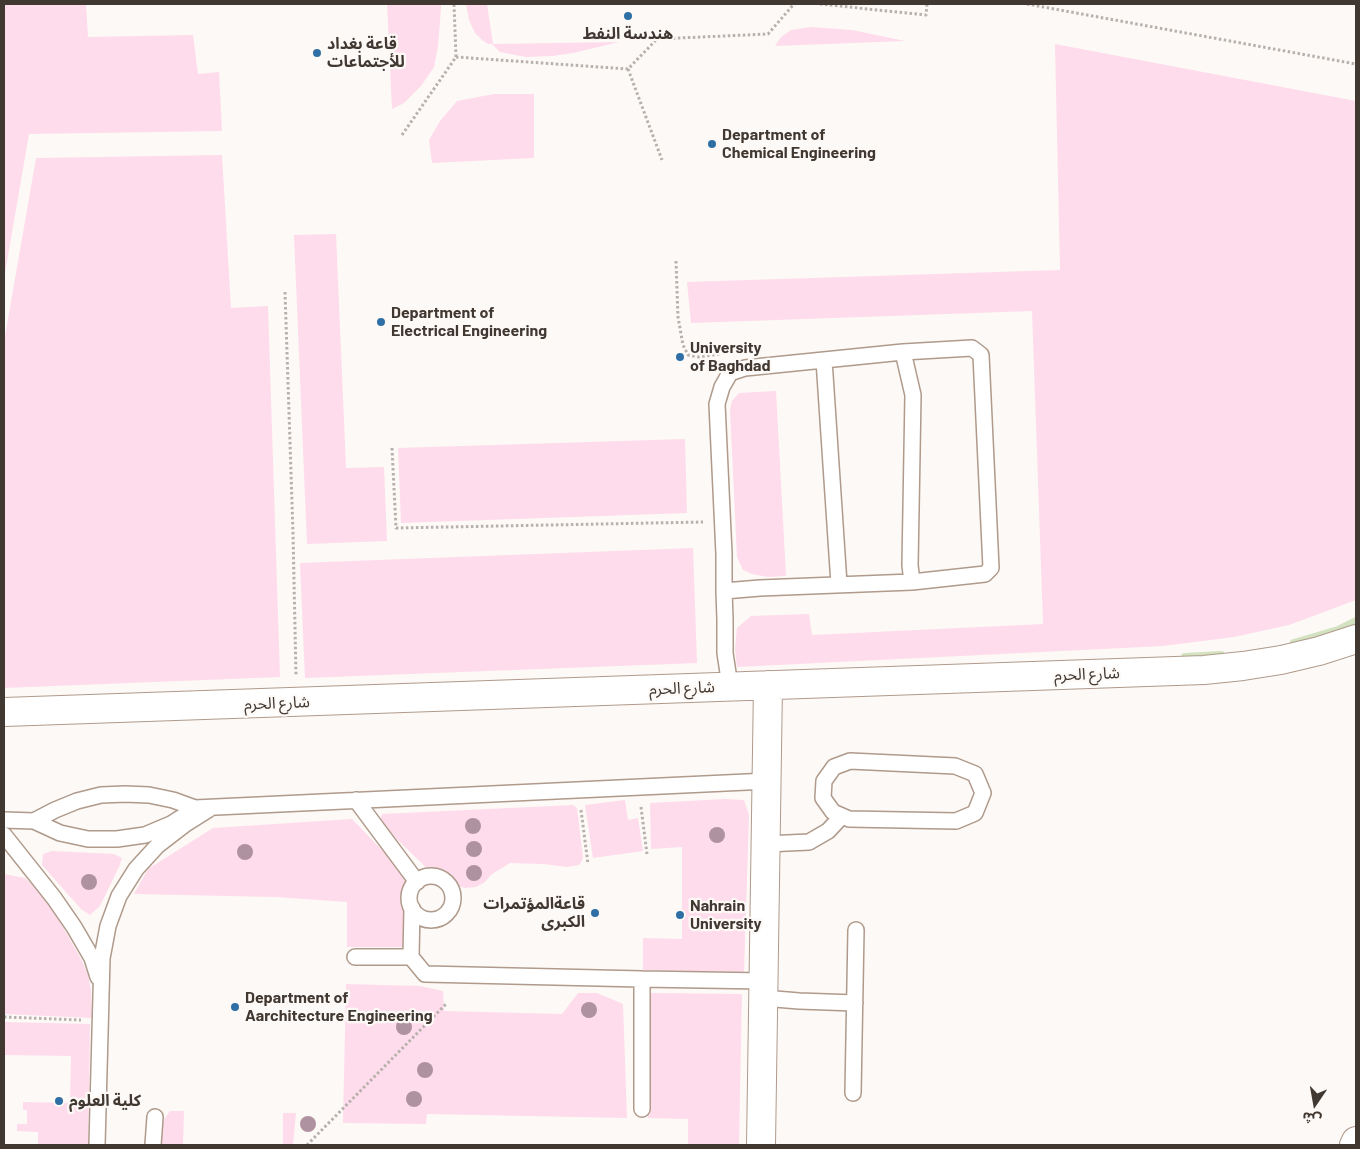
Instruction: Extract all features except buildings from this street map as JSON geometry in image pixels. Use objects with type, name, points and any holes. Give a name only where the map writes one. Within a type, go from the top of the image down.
[{"type":"street","name":"شارع الحرم","points":[[4,712],[1204,670],[1281,660],[1319,651],[1356,639]]},
{"type":"street","points":[[761,1145],[768,685]]},
{"type":"street","points":[[1354,1145],[1356,1141]]},
{"type":"lane","points":[[724,591],[912,582],[985,574],[991,568],[982,356],[972,348],[903,352],[745,368],[730,373],[722,387],[717,404],[725,653],[730,686]]},
{"type":"lane","points":[[903,352],[913,395],[910,565],[912,582]]},
{"type":"lane","points":[[824,360],[839,584]]},
{"type":"lane","points":[[850,761],[955,766],[975,774],[983,793],[976,812],[956,821],[849,819],[842,816],[833,812],[823,798],[824,781],[834,767],[850,761]]},
{"type":"lane","points":[[34,822],[55,810],[77,801],[101,795],[149,795],[173,800],[195,808],[768,781]]},
{"type":"lane","points":[[356,800],[418,882]]},
{"type":"lane","points":[[97,1145],[102,958],[108,926],[119,896],[136,869],[158,845],[212,807]]},
{"type":"lane","points":[[4,820],[34,822],[60,833],[88,839],[117,840],[145,834],[172,824],[195,808]]},
{"type":"lane","points":[[766,844],[809,842],[828,831],[842,816]]},
{"type":"lane","points":[[4,835],[54,898],[74,927],[92,958],[102,990]]},
{"type":"lane","points":[[412,908],[423,919],[431,920],[445,915],[453,903],[453,895],[446,882],[432,877],[418,882],[411,891],[409,897],[412,908],[411,957],[425,974],[642,980],[764,989],[799,1001],[854,1003]]},
{"type":"lane","points":[[853,1093],[856,930]]},
{"type":"lane","points":[[355,958],[411,957]]},
{"type":"lane","points":[[642,980],[642,1109]]},
{"type":"lane","points":[[154,1145],[155,1117]]},
{"type":"path","points":[[402,135],[456,57],[454,4]]},
{"type":"path","points":[[628,69],[657,38],[768,34],[794,4]]},
{"type":"path","points":[[820,4],[926,15],[927,4]]},
{"type":"path","points":[[1027,4],[1356,64]]},
{"type":"path","points":[[456,57],[628,69]]},
{"type":"path","points":[[628,69],[662,160]]},
{"type":"path","points":[[676,261],[678,317],[683,345],[688,355],[700,357],[726,354]]},
{"type":"path","points":[[285,292],[293,533],[296,702]]},
{"type":"path","points":[[392,448],[396,528],[722,521]]},
{"type":"path","points":[[639,787],[647,854]]},
{"type":"path","points":[[579,790],[588,864]]},
{"type":"path","points":[[307,1145],[446,1004]]},
{"type":"path","points":[[4,1017],[101,1021]]},
{"type":"shaded area","points":[[4,4],[86,4],[88,37],[193,35],[198,74],[219,72],[222,131],[29,134],[4,279]]},
{"type":"shaded area","points":[[387,4],[441,4],[438,46],[434,67],[421,86],[404,103],[392,109]]},
{"type":"shaded area","points":[[466,4],[487,4],[493,44],[619,42],[552,56],[526,57],[500,52],[492,44],[488,44],[475,33],[469,20]]},
{"type":"shaded area","points":[[811,27],[852,30],[905,41],[775,46],[781,37],[791,30]]},
{"type":"shaded area","points":[[1055,44],[1356,101],[1356,600],[1289,625],[1234,637],[1163,646],[737,667],[735,649],[737,628],[751,616],[809,614],[812,635],[1043,624],[1032,311],[691,323],[687,282],[1060,270]]},
{"type":"shaded area","points":[[494,94],[534,94],[534,158],[432,163],[429,140],[440,121],[457,101]]},
{"type":"shaded area","points":[[222,155],[231,308],[268,306],[280,677],[4,688],[4,342],[36,158]]},
{"type":"shaded area","points":[[336,234],[346,468],[384,467],[387,541],[307,544],[294,235]]},
{"type":"shaded area","points":[[776,391],[786,576],[768,577],[743,570],[737,557],[730,410],[732,401],[739,393]]},
{"type":"shaded area","points":[[685,439],[687,513],[401,523],[398,448]]},
{"type":"shaded area","points":[[693,548],[697,663],[305,678],[300,563]]},
{"type":"shaded area","points":[[725,799],[744,800],[749,815],[744,972],[643,970],[643,938],[682,939],[682,847],[651,849],[650,803]]},
{"type":"shaded area","points":[[625,800],[628,820],[638,818],[643,851],[593,858],[585,805]]},
{"type":"shaded area","points":[[573,805],[577,808],[583,857],[579,865],[567,867],[510,863],[476,887],[465,888],[455,885],[447,878],[433,874],[380,823],[382,814]]},
{"type":"shaded area","points":[[352,819],[406,875],[404,947],[347,947],[347,902],[276,897],[134,894],[148,869],[213,828]]},
{"type":"shaded area","points":[[52,851],[114,854],[122,858],[100,906],[90,915],[81,909],[42,865],[43,854]]},
{"type":"shaded area","points":[[4,874],[25,878],[41,893],[56,915],[88,975],[91,991],[92,1018],[4,1014]]},
{"type":"shaded area","points":[[346,984],[420,986],[443,991],[444,1011],[562,1014],[578,993],[597,993],[623,1004],[627,1118],[427,1114],[426,1124],[343,1123]]},
{"type":"shaded area","points":[[651,993],[742,994],[739,1145],[688,1145],[688,1119],[648,1118]]},
{"type":"shaded area","points":[[4,1022],[90,1024],[88,1145],[38,1145],[38,1132],[17,1131],[17,1124],[27,1124],[27,1110],[23,1110],[23,1102],[70,1103],[71,1056],[4,1055]]},
{"type":"shaded area","points":[[170,1111],[184,1111],[183,1145],[162,1145],[163,1121]]},
{"type":"shaded area","points":[[283,1113],[296,1113],[293,1145],[283,1145]]},
{"type":"waterway","points":[[1294,643],[1338,630],[1356,621]]},
{"type":"waterway","points":[[1185,657],[1221,655]]},
{"type":"place","name":"هندسة النفط","points":[[628,16]]},
{"type":"place","name":"قاعة بغداد للأجتماعات","points":[[317,53]]},
{"type":"place","name":"Department of Chemical Engineering","points":[[712,144]]},
{"type":"place","name":"Department of Electrical Engineering","points":[[381,322]]},
{"type":"place","name":"University of Baghdad","points":[[680,357]]},
{"type":"place","name":"قاعةالمؤتمرات الكبرى","points":[[595,913]]},
{"type":"place","name":"Nahrain University","points":[[680,915]]},
{"type":"place","name":"Department of Aarchitecture Engineering","points":[[235,1007]]},
{"type":"place","name":"كلية العلوم","points":[[59,1101]]}]
